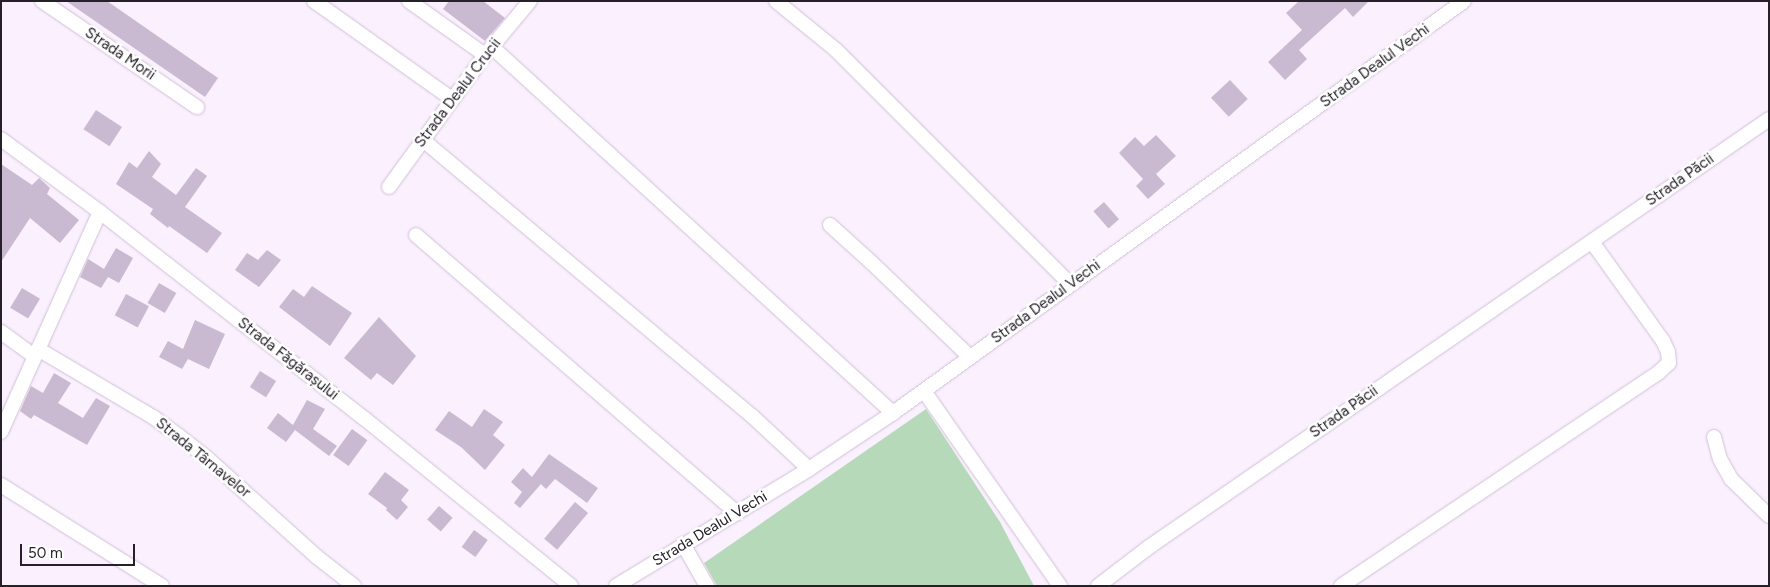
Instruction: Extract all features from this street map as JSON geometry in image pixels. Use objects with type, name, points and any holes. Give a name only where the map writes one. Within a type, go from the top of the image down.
[{"type":"street","name":"Strada Morii","points":[[42,1],[197,107]]},
{"type":"street","points":[[314,1],[452,99]]},
{"type":"street","points":[[409,1],[488,51],[893,413]]},
{"type":"street","name":"Strada Dealul Crucii","points":[[389,187],[488,51],[530,1]]},
{"type":"street","points":[[776,1],[836,50],[1070,284]]},
{"type":"street","name":"Strada Dealul Vechi","points":[[616,586],[809,469],[893,413],[1464,1]]},
{"type":"street","name":"Strada Păcii","points":[[1098,586],[1157,542],[1418,360],[1769,119]]},
{"type":"street","name":"Strada Făgărașului","points":[[1,139],[100,212],[365,419],[571,586]]},
{"type":"street","points":[[423,140],[752,416],[809,469]]},
{"type":"street","points":[[1,432],[100,212]]},
{"type":"street","points":[[830,225],[970,358]]},
{"type":"street","points":[[416,235],[737,512]]},
{"type":"street","points":[[1341,586],[1659,372],[1669,363],[1668,352],[1663,342],[1592,242]]},
{"type":"street","name":"Strada Târnavelor","points":[[1,332],[153,417],[207,458],[317,557],[354,586]]},
{"type":"street","points":[[924,391],[1060,586]]},
{"type":"street","points":[[1714,437],[1720,459],[1731,479],[1769,516]]},
{"type":"street","points":[[1,484],[162,586]]},
{"type":"street","points":[[683,544],[708,586]]},
{"type":"green space","points":[[926,409],[1000,522],[1034,586],[717,586],[704,563]]},
{"type":"building","points":[[66,1],[107,1],[218,78],[205,97]]},
{"type":"building","points":[[449,1],[483,1],[505,18],[485,41],[443,9]]},
{"type":"building","points":[[1299,1],[1369,1],[1353,17],[1345,8],[1299,50],[1307,59],[1285,80],[1268,62],[1302,30],[1286,13]]},
{"type":"building","points":[[1230,80],[1248,99],[1229,117],[1211,98]]},
{"type":"building","points":[[96,110],[122,127],[109,146],[83,129]]},
{"type":"building","points":[[1156,135],[1176,156],[1156,174],[1165,184],[1148,199],[1136,186],[1143,179],[1119,153],[1135,137],[1144,146]]},
{"type":"building","points":[[149,151],[161,164],[152,177],[176,195],[196,168],[207,176],[185,207],[222,233],[207,253],[169,226],[168,228],[150,214],[153,209],[116,184],[129,162],[137,168]]},
{"type":"building","points":[[1,164],[32,185],[39,178],[50,188],[47,194],[79,220],[60,243],[30,218],[1,262]]},
{"type":"building","points":[[1104,202],[1119,219],[1109,229],[1093,211]]},
{"type":"building","points":[[116,248],[133,258],[119,283],[108,277],[101,288],[80,277],[88,259],[104,269]]},
{"type":"building","points":[[267,250],[281,260],[259,287],[235,270],[247,253],[258,260]]},
{"type":"building","points":[[159,283],[176,293],[165,313],[148,303]]},
{"type":"building","points":[[312,286],[352,313],[330,346],[279,307],[293,289],[304,297]]},
{"type":"building","points":[[22,288],[40,299],[28,319],[10,308]]},
{"type":"building","points":[[126,294],[149,306],[138,327],[115,315]]},
{"type":"building","points":[[379,317],[416,356],[393,385],[377,373],[371,380],[344,358]]},
{"type":"building","points":[[195,320],[225,334],[209,369],[188,359],[182,369],[159,357],[168,341],[183,349]]},
{"type":"building","points":[[260,371],[276,381],[266,397],[250,387]]},
{"type":"building","points":[[54,373],[71,383],[58,403],[83,418],[96,398],[110,406],[87,445],[34,415],[31,419],[20,411],[31,386],[43,393]]},
{"type":"building","points":[[307,400],[325,409],[313,429],[337,446],[329,456],[295,430],[286,442],[267,428],[278,413],[293,425]]},
{"type":"building","points":[[484,409],[503,422],[493,435],[505,445],[485,470],[461,447],[435,430],[449,411],[472,427]]},
{"type":"building","points":[[352,429],[367,440],[349,466],[333,455]]},
{"type":"building","points":[[549,454],[598,488],[587,503],[555,479],[546,489],[541,484],[520,508],[514,503],[522,492],[511,482],[523,468],[532,477]]},
{"type":"building","points":[[385,472],[409,490],[401,500],[408,507],[397,520],[386,510],[387,508],[368,494]]},
{"type":"building","points":[[575,502],[588,513],[557,550],[544,539]]},
{"type":"building","points":[[439,506],[453,518],[441,531],[427,520]]},
{"type":"building","points":[[474,530],[488,540],[475,557],[462,547]]}]
